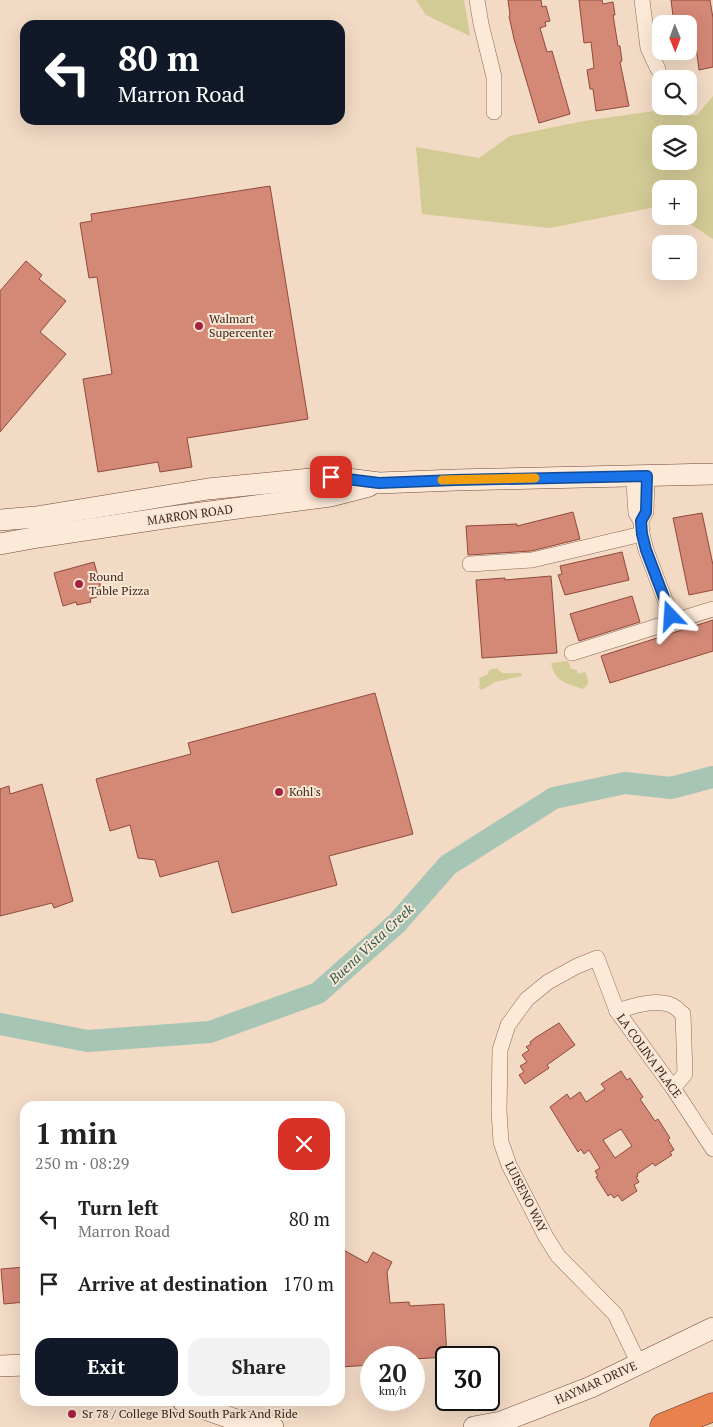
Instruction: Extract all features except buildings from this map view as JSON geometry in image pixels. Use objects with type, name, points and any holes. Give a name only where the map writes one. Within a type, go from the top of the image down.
[{"type":"highway","points":[[664,1427],[713,1407]]},
{"type":"street","points":[[477,0],[494,77],[494,112]]},
{"type":"street","points":[[642,0],[648,48],[658,69]]},
{"type":"street","name":"MARRON ROAD","points":[[0,520],[36,517],[208,489],[331,477],[379,483],[713,474]]},
{"type":"street","points":[[641,476],[635,507],[636,513],[646,550],[674,621]]},
{"type":"street","name":"MARRON ROAD","points":[[0,544],[114,525],[330,496],[379,483]]},
{"type":"street","points":[[470,564],[532,560],[641,527]]},
{"type":"street","points":[[572,653],[713,608]]},
{"type":"street","name":"LA COLINA PLACE","points":[[598,958],[617,1011],[673,1088],[713,1149]]},
{"type":"street","name":"LUISENO WAY","points":[[598,958],[577,966],[548,982],[527,1000],[508,1025],[500,1050],[498,1112],[501,1142],[509,1166],[558,1256],[614,1314],[639,1364]]},
{"type":"street","points":[[617,1011],[651,1002],[673,1006],[683,1014],[685,1074],[673,1088]]},
{"type":"street","name":"HAYMAR DRIVE","points":[[474,1427],[501,1422],[591,1387],[713,1328]]},
{"type":"street","points":[[0,1366],[20,1365]]},
{"type":"street","points":[[197,1406],[233,1419],[273,1427]]},
{"type":"shaded area","points":[[416,0],[464,0],[470,36],[426,15]]},
{"type":"shaded area","points":[[713,96],[713,239],[692,225],[697,225],[697,180],[652,180],[652,208],[550,228],[422,214],[416,147],[479,158],[510,136],[584,121],[652,111],[652,115],[697,115]]},
{"type":"shaded area","points":[[568,661],[571,669],[577,670],[578,674],[585,672],[588,681],[583,689],[562,681],[555,674],[551,663]]},
{"type":"shaded area","points":[[498,668],[503,673],[521,673],[522,676],[495,682],[482,690],[479,688],[479,678],[488,674],[489,670]]},
{"type":"waterway","name":"Buena Vista Creek","points":[[0,1024],[88,1041],[210,1032],[318,993],[397,923],[448,865],[554,798],[625,783],[671,788],[713,777]]},
{"type":"slow traffic","points":[[442,480],[535,478]]},
{"type":"place","name":"Walmart Supercenter","points":[[199,326]]},
{"type":"place","name":"Round Table Pizza","points":[[79,584]]},
{"type":"place","name":"Kohl's","points":[[279,792]]},
{"type":"place","name":"Sr 78 / College Blvd South Park And Ride","points":[[72,1414]]},
{"type":"route","points":[[331,477],[379,483],[647,476],[646,512],[641,521],[642,534],[646,550],[671,616]]}]
